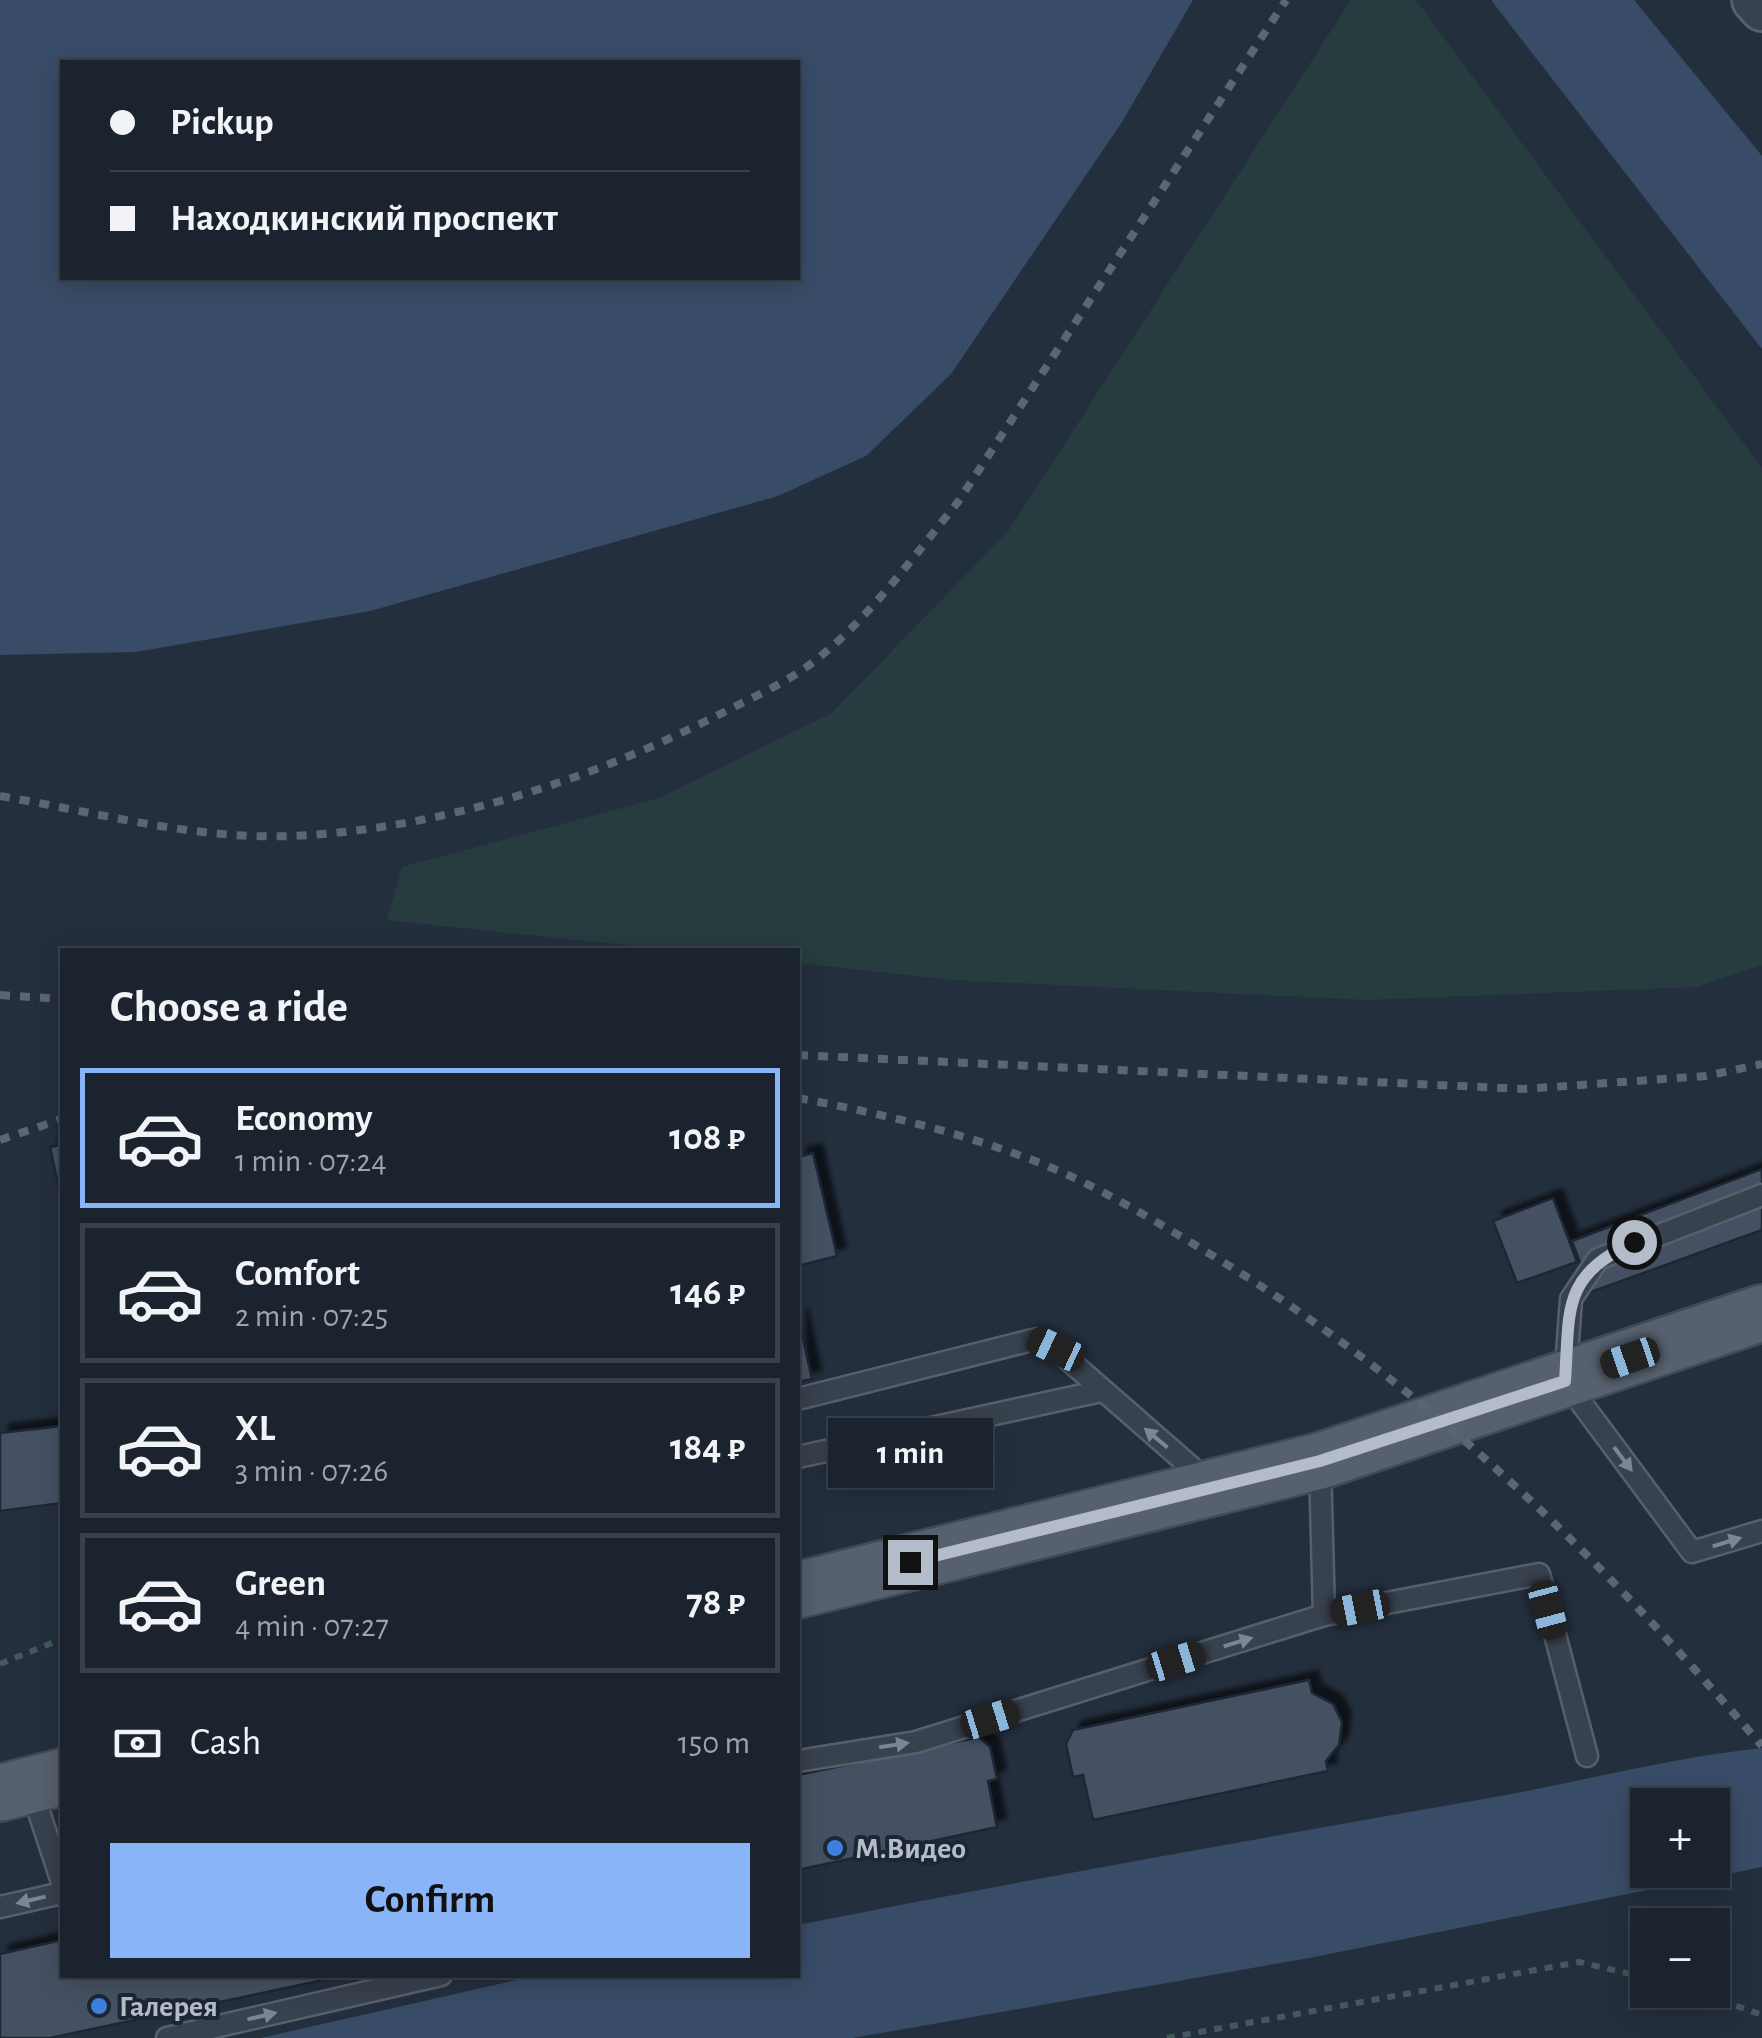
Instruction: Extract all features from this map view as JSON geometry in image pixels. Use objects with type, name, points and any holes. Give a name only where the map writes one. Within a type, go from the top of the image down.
[{"type":"main road","points":[[800,1589],[1320,1461],[1762,1314]]},
{"type":"street","points":[[1754,0],[1762,9]]},
{"type":"lane","points":[[1762,1195],[1598,1259],[1571,1300],[1565,1381],[1692,1552],[1762,1531]]},
{"type":"lane","points":[[800,1399],[1036,1340],[1056,1349],[1100,1392],[1212,1486]]},
{"type":"lane","points":[[800,1457],[1100,1392]]},
{"type":"lane","points":[[1320,1461],[1324,1615]]},
{"type":"lane","points":[[800,1760],[916,1742],[1324,1615],[1539,1574],[1587,1756]]},
{"type":"lane","points":[[31,1785],[60,1876]]},
{"type":"lane","points":[[0,1907],[60,1893]]},
{"type":"lane","points":[[167,2038],[427,1978]]},
{"type":"path","points":[[0,1664],[60,1640]]},
{"type":"path","points":[[1166,2038],[1579,1962],[1630,1974]]},
{"type":"path","points":[[1730,2003],[1762,2014]]},
{"type":"green space","points":[[1351,0],[1416,0],[1762,468],[1762,965],[1697,987],[1366,1000],[953,980],[800,963],[800,948],[652,948],[387,920],[402,867],[659,798],[832,713],[1009,530]]},
{"type":"water","points":[[0,0],[1193,0],[1122,122],[951,374],[866,456],[778,496],[370,611],[136,652],[0,655]]},
{"type":"water","points":[[1491,0],[1634,0],[1762,156],[1762,349]]},
{"type":"water","points":[[1762,1748],[1762,1867],[1730,1873],[1730,1788],[1630,1788],[1630,1888],[1657,1888],[1309,1958],[853,2038],[261,2038],[526,1978],[800,1978],[800,1925]]},
{"type":"building","points":[[60,1145],[60,1193],[50,1147]]},
{"type":"building","points":[[813,1153],[837,1256],[800,1265],[800,1156]]},
{"type":"building","points":[[1762,1169],[1762,1230],[1591,1292],[1572,1241]]},
{"type":"building","points":[[1553,1198],[1577,1262],[1517,1283],[1493,1221]]},
{"type":"building","points":[[800,1326],[812,1379],[800,1382]]},
{"type":"building","points":[[60,1426],[60,1503],[0,1511],[0,1433]]},
{"type":"building","points":[[1309,1680],[1312,1693],[1333,1704],[1342,1722],[1339,1745],[1326,1761],[1328,1771],[1093,1820],[1083,1775],[1073,1777],[1066,1744],[1073,1730]]},
{"type":"building","points":[[979,1737],[990,1747],[997,1779],[988,1781],[997,1827],[800,1870],[800,1775]]},
{"type":"building","name":"Галерея","points":[[60,1940],[60,1978],[333,1978],[50,2038],[0,2038],[0,1954]]},
{"type":"railway","points":[[0,796],[219,834],[292,836],[406,823],[518,796],[628,757],[796,674],[826,652],[867,612],[958,502],[1286,0]]},
{"type":"railway","points":[[0,995],[60,999]]},
{"type":"railway","points":[[800,1055],[1524,1089],[1706,1076],[1762,1064]]},
{"type":"railway","points":[[800,1098],[941,1130],[1048,1166],[1139,1212],[1286,1302],[1362,1357],[1504,1476],[1636,1606],[1762,1746]]},
{"type":"railway","points":[[0,1140],[60,1120]]},
{"type":"place","name":"М.Видео","points":[[835,1848]]},
{"type":"place","name":"Галерея","points":[[99,2006]]},
{"type":"route","points":[[910,1562],[1320,1461],[1565,1381],[1571,1300],[1598,1259],[1634,1242]]}]
